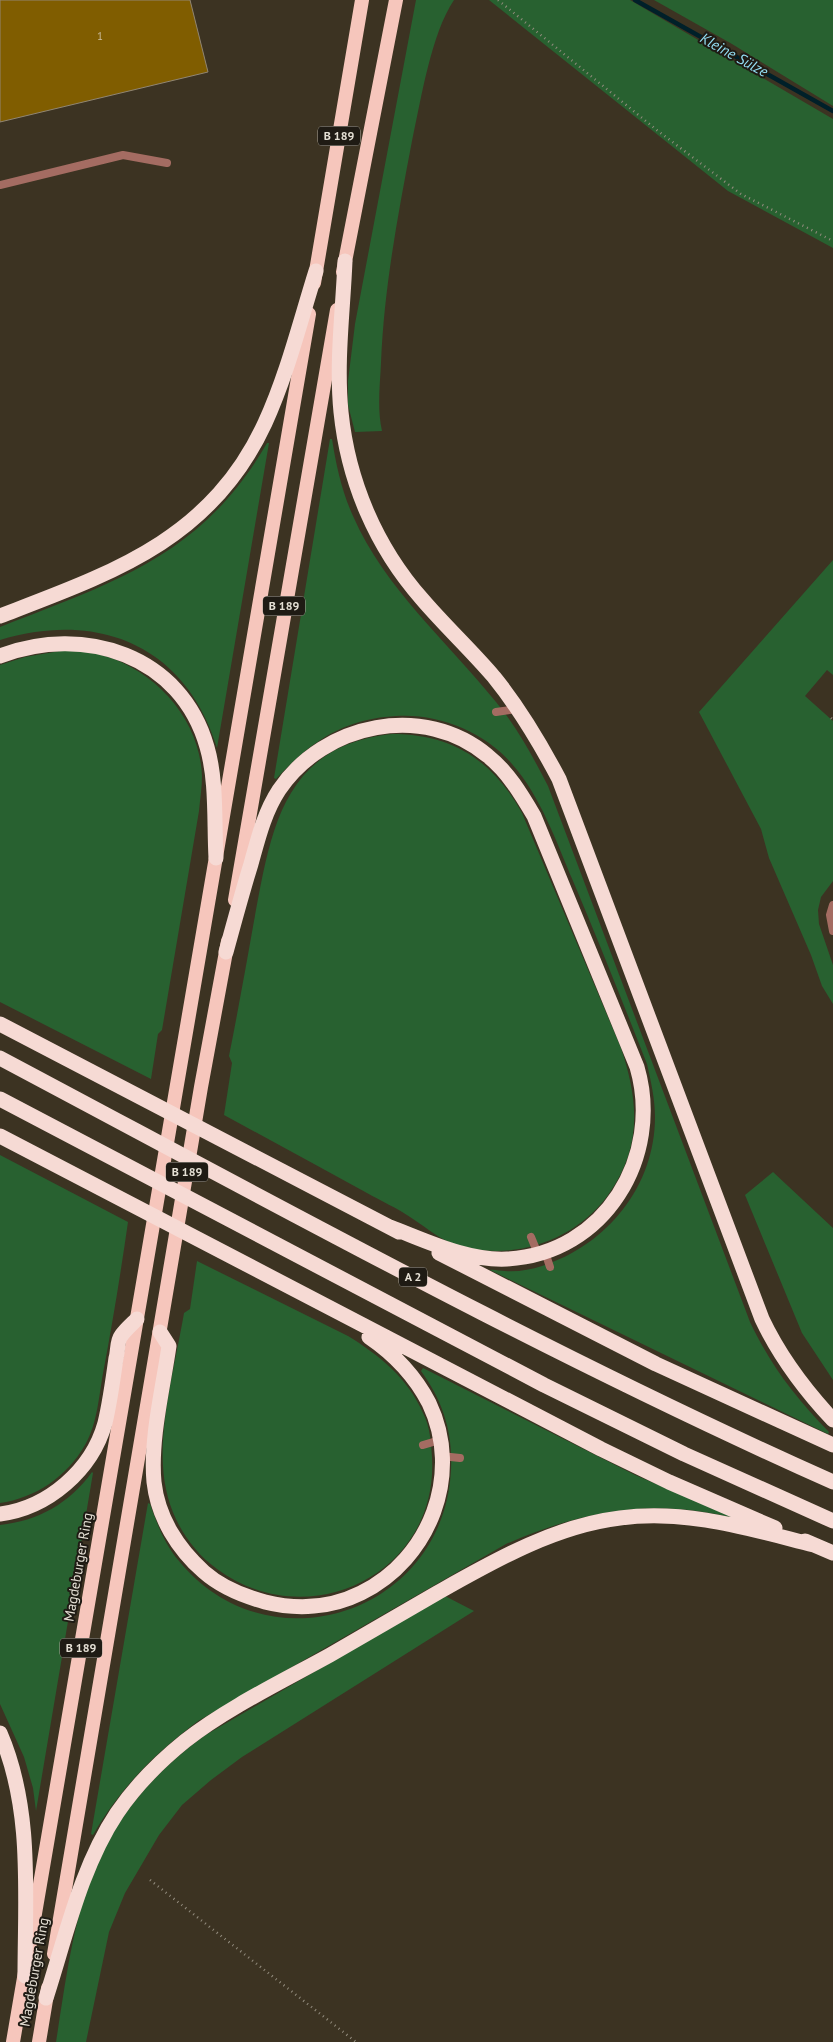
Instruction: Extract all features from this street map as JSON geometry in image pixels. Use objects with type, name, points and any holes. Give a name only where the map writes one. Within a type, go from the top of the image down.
[{"type":"highway","name":"B 189","points":[[216,858],[362,0]]},
{"type":"highway","name":"B 189","points":[[226,952],[345,261],[396,0]]},
{"type":"highway","points":[[345,261],[340,373],[341,411],[347,450],[364,507],[384,546],[408,581],[489,672],[518,709],[545,753],[567,798],[762,1319],[792,1371],[833,1420]]},
{"type":"highway","points":[[0,616],[94,580],[126,565],[170,538],[216,496],[246,458],[269,415],[316,271]]},
{"type":"highway","points":[[0,656],[48,644],[94,645],[131,657],[149,667],[168,682],[189,707],[207,746],[212,769],[216,858]]},
{"type":"highway","points":[[226,952],[263,821],[278,791],[302,762],[316,751],[347,734],[386,725],[411,725],[456,737],[478,748],[496,763],[512,780],[534,816],[630,1048],[643,1091],[643,1128],[639,1151],[629,1177],[606,1212],[572,1239],[542,1253],[507,1259],[480,1257],[452,1250],[390,1227]]},
{"type":"highway","name":"Magdeburger Ring","points":[[13,2042],[150,1244],[177,1075],[216,858]]},
{"type":"highway","name":"Magdeburger Ring","points":[[39,2042],[172,1256],[226,952]]},
{"type":"highway","points":[[0,1024],[656,1364],[833,1445]]},
{"type":"highway","name":"A 2","points":[[0,1058],[536,1340],[648,1396],[833,1482]]},
{"type":"highway","name":"A 2","points":[[0,1099],[553,1389],[684,1454],[833,1521]]},
{"type":"highway","points":[[0,1136],[600,1449],[669,1482],[833,1553]]},
{"type":"highway","points":[[160,1332],[169,1346],[155,1442],[154,1482],[158,1500],[170,1530],[187,1556],[209,1577],[244,1596],[284,1606],[319,1606],[355,1596],[387,1578],[409,1555],[424,1535],[432,1520],[440,1491],[441,1456],[440,1440],[430,1405],[410,1374],[372,1339],[320,1304]]},
{"type":"highway","points":[[0,1514],[15,1511],[45,1499],[81,1469],[99,1439],[105,1423],[120,1337],[137,1319]]},
{"type":"highway","points":[[46,1998],[91,1864],[117,1813],[136,1788],[162,1761],[197,1732],[236,1708],[467,1576],[528,1545],[578,1527],[619,1518],[655,1515],[684,1516],[730,1524],[814,1545]]},
{"type":"highway","points":[[0,1733],[15,1775],[22,1816],[25,1870],[25,1976]]},
{"type":"lane","points":[[0,185],[123,155],[167,164]]},
{"type":"lane","points":[[496,712],[518,709]]},
{"type":"lane","points":[[833,904],[830,914],[833,932]]},
{"type":"lane","points":[[531,1237],[550,1267]]},
{"type":"lane","points":[[423,1445],[440,1440]]},
{"type":"lane","points":[[441,1456],[460,1458]]},
{"type":"path","points":[[498,0],[658,131],[741,194],[833,241]]},
{"type":"path","points":[[150,1880],[356,2042]]},
{"type":"green space","points":[[416,0],[454,0],[439,31],[428,68],[397,224],[385,307],[379,397],[382,431],[355,432],[348,405],[348,381],[355,324]]},
{"type":"green space","points":[[489,0],[630,0],[833,119],[833,248],[728,191]]},
{"type":"green space","points":[[654,0],[833,0],[833,106],[732,44]]},
{"type":"green space","points":[[330,439],[332,439],[346,498],[366,542],[399,591],[504,712],[548,786],[750,1322],[775,1367],[805,1406],[829,1432],[828,1434],[490,1270],[528,1270],[566,1256],[587,1244],[623,1210],[636,1189],[646,1166],[653,1142],[655,1117],[651,1084],[647,1064],[629,1018],[547,820],[522,777],[501,753],[475,734],[444,721],[412,716],[377,718],[344,727],[330,734],[302,754],[276,779],[274,778]]},
{"type":"green space","points":[[267,443],[269,443],[217,748],[203,713],[184,684],[161,661],[134,644],[104,634],[71,630],[36,632],[0,640],[0,627],[117,579],[152,560],[184,539],[214,513],[242,482]]},
{"type":"green space","points":[[833,560],[833,675],[827,670],[805,696],[833,721],[833,881],[821,897],[818,910],[819,924],[833,965],[833,1004],[822,986],[811,955],[769,858],[761,829],[699,712]]},
{"type":"green space","points":[[60,651],[100,654],[124,663],[142,674],[158,686],[184,718],[193,736],[199,755],[202,776],[199,811],[162,1030],[158,1034],[151,1079],[0,1002],[0,665],[25,657]]},
{"type":"green space","points":[[392,734],[414,735],[452,745],[484,765],[511,795],[522,813],[621,1048],[627,1068],[634,1106],[634,1124],[632,1142],[619,1177],[608,1195],[593,1212],[576,1226],[557,1237],[536,1245],[514,1250],[492,1251],[470,1248],[449,1242],[400,1211],[224,1115],[232,1063],[229,1056],[260,887],[276,825],[288,798],[304,774],[326,755],[355,742]]},
{"type":"green space","points":[[0,1155],[128,1222],[98,1408],[93,1427],[85,1445],[69,1467],[49,1484],[26,1496],[0,1503]]},
{"type":"green space","points":[[773,1172],[833,1228],[833,1380],[802,1333],[745,1195]]},
{"type":"green space","points":[[197,1261],[348,1336],[392,1368],[417,1400],[427,1423],[431,1440],[432,1457],[429,1498],[414,1533],[391,1561],[362,1582],[327,1594],[290,1596],[253,1588],[217,1569],[205,1559],[195,1549],[178,1524],[172,1510],[165,1481],[163,1466],[164,1429],[169,1390],[184,1313],[190,1309]]},
{"type":"green space","points":[[423,1368],[635,1475],[738,1519],[707,1512],[677,1509],[648,1508],[620,1510],[563,1523],[506,1544],[198,1721],[152,1759],[115,1802],[93,1835],[91,1834],[148,1503],[162,1534],[179,1561],[216,1595],[258,1613],[303,1618],[346,1610],[386,1591],[418,1560],[441,1519],[451,1470],[450,1443],[445,1418],[429,1382],[421,1371]]},
{"type":"green space","points":[[92,1472],[36,1811],[33,1788],[24,1757],[0,1704],[0,1525],[40,1515],[52,1509],[74,1493]]},
{"type":"green space","points":[[445,1596],[474,1611],[242,1757],[182,1805],[159,1835],[125,1893],[109,1932],[86,2042],[56,2042],[70,1957],[85,1894],[101,1853],[124,1815],[138,1797],[169,1764],[204,1736]]},
{"type":"building","points":[[0,0],[190,0],[208,72],[0,122]]},
{"type":"waterway","name":"Kleine Sülze","points":[[635,0],[833,111]]}]
